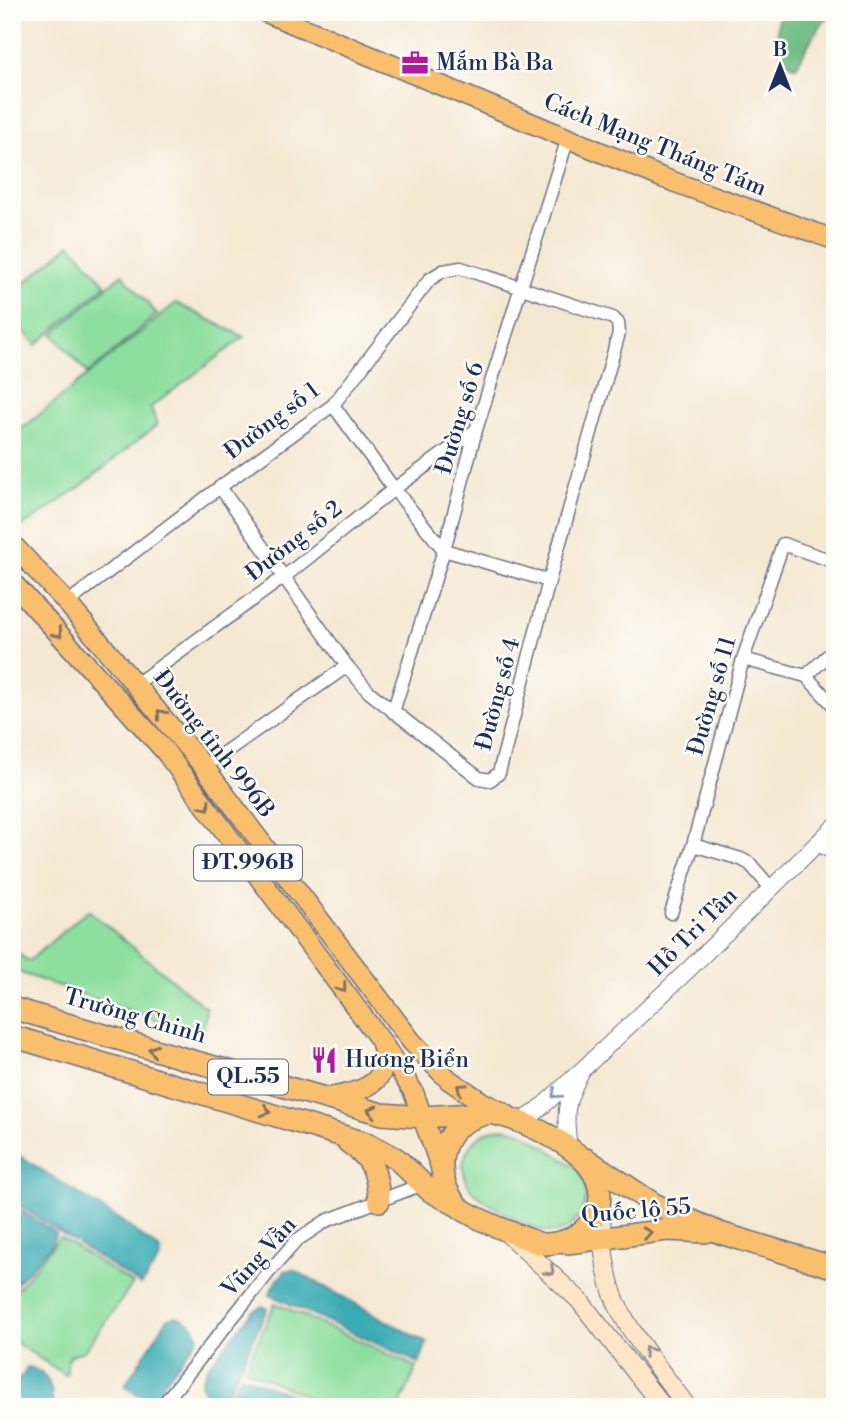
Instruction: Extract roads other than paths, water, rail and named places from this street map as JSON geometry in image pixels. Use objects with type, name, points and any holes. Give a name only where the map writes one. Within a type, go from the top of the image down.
[{"type":"highway","name":"Trường Chinh","points":[[12,1008],[382,1114],[422,1117],[489,1113]]},
{"type":"highway","name":"QL.55","points":[[12,1036],[335,1132],[383,1150],[440,1197],[458,1206]]},
{"type":"highway","points":[[489,1113],[520,1122],[569,1148],[596,1178],[600,1200],[591,1223],[569,1241],[541,1244],[499,1226],[458,1206],[446,1188],[442,1171],[443,1154],[449,1139],[460,1126],[473,1117],[489,1113]]},
{"type":"highway","points":[[335,1132],[361,1150],[371,1162],[376,1174],[379,1201]]},
{"type":"highway","name":"Quốc lộ 55","points":[[569,1148],[654,1204],[720,1233],[829,1266]]},
{"type":"highway","name":"Quốc lộ 55","points":[[555,1244],[667,1230],[720,1233]]},
{"type":"main road","name":"Cách Mạng Tháng Tám","points":[[265,12],[663,178],[835,240]]},
{"type":"main road","name":"Đường tỉnh 996B","points":[[12,544],[67,603],[204,767],[412,1042],[449,1080],[482,1102],[520,1122]]},
{"type":"main road","name":"Đường tỉnh 996B","points":[[12,583],[164,750],[381,1041],[413,1091],[442,1171]]},
{"type":"main road","points":[[325,1098],[353,1094],[368,1088],[377,1079],[383,1061],[381,1041]]},
{"type":"main road","points":[[600,1200],[604,1262],[616,1302],[632,1330],[687,1407]]},
{"type":"main road","points":[[499,1226],[579,1300],[663,1407]]},
{"type":"street","name":"Đường số 6","points":[[394,712],[444,550],[476,430],[568,138]]},
{"type":"street","name":"Đường số 1","points":[[67,603],[219,487],[333,405],[430,279],[443,271],[461,268],[522,288]]},
{"type":"street","name":"Đường số 4","points":[[219,487],[347,666],[369,692],[479,778],[489,780],[499,773],[549,581],[619,333],[618,323],[613,318],[522,288]]},
{"type":"street","points":[[333,405],[394,489],[444,550],[549,581]]},
{"type":"street","name":"Đường số 2","points":[[136,684],[284,577],[394,489],[476,430]]},
{"type":"street","name":"Đường số 11","points":[[671,914],[693,845],[743,659],[783,544],[835,562]]},
{"type":"street","points":[[806,676],[835,649]]},
{"type":"street","points":[[743,659],[806,676],[835,707]]},
{"type":"street","points":[[204,767],[347,666]]},
{"type":"street","name":"Hồ Tri Tân","points":[[520,1122],[536,1112],[582,1070],[835,826]]},
{"type":"street","points":[[693,845],[741,859],[750,864],[771,888]]},
{"type":"street","points":[[815,845],[835,853]]},
{"type":"street","points":[[569,1148],[566,1108],[570,1092],[582,1070]]},
{"type":"street","name":"Vũng Vằn","points":[[161,1407],[297,1240],[326,1221],[423,1184]]},
{"type":"water","points":[[12,1151],[120,1220],[161,1251],[161,1257],[141,1285],[12,1201]]},
{"type":"water","points":[[12,1205],[56,1233],[52,1244],[12,1288]]},
{"type":"water","points":[[286,1270],[294,1270],[427,1343],[419,1363],[270,1295],[273,1286]]},
{"type":"water","points":[[263,1306],[267,1309],[223,1404],[212,1400],[201,1387],[207,1368],[253,1311]]},
{"type":"water","points":[[175,1316],[190,1324],[199,1337],[156,1393],[143,1395],[131,1391],[125,1385],[168,1318]]},
{"type":"water","points":[[27,1367],[40,1372],[48,1381],[52,1393],[52,1407],[12,1407],[12,1378],[22,1376]]},
{"type":"water","points":[[241,1375],[321,1407],[230,1407],[227,1403]]},
{"type":"place","name":"Mắm Bà Ba","points":[[415,63]]},
{"type":"place","name":"Hương Biển","points":[[324,1060]]}]
